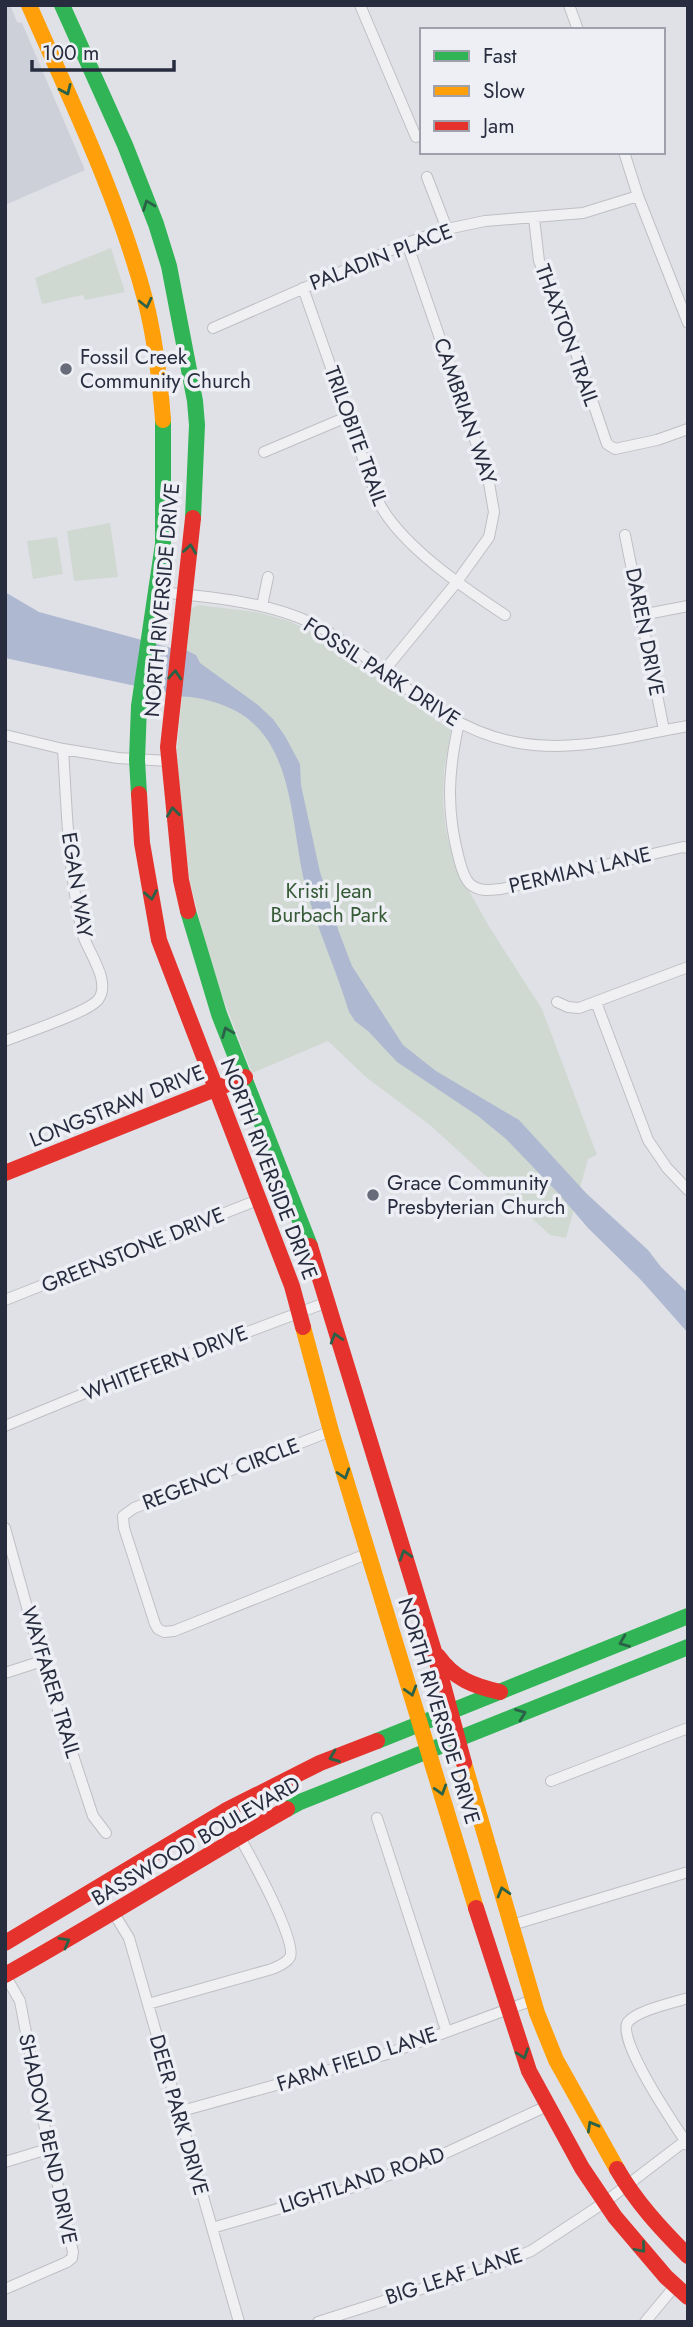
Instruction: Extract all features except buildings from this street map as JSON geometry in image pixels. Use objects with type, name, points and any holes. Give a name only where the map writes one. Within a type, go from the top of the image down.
[{"type":"main road","name":"NORTH RIVERSIDE DRIVE","points":[[29,5],[81,124],[134,260],[145,300],[160,382],[163,544],[139,706],[136,760],[142,843],[159,940],[177,994],[217,1088],[292,1286],[331,1431],[529,2071],[582,2168],[615,2217],[675,2286],[688,2297]]},
{"type":"main road","name":"NORTH RIVERSIDE DRIVE","points":[[62,5],[125,145],[156,224],[169,266],[195,401],[197,425],[193,525],[178,641],[169,761],[181,880],[190,922],[219,1014],[305,1230],[325,1303],[435,1651],[450,1714],[533,2000],[556,2060],[626,2185],[652,2219],[688,2256]]},
{"type":"main road","points":[[81,124],[109,112]]},
{"type":"main road","name":"LONGSTRAW DRIVE","points":[[5,1172],[245,1077]]},
{"type":"main road","name":"BASSWOOD BOULEVARD","points":[[5,1943],[225,1811],[320,1763],[450,1714],[688,1616]]},
{"type":"main road","name":"BASSWOOD BOULEVARD","points":[[5,1975],[300,1802],[688,1647]]},
{"type":"main road","points":[[435,1651],[458,1680],[500,1692]]},
{"type":"street","points":[[360,5],[416,137]]},
{"type":"street","points":[[569,5],[577,28]]},
{"type":"street","points":[[625,154],[638,196],[688,323]]},
{"type":"street","points":[[427,177],[447,229]]},
{"type":"street","name":"PALADIN PLACE","points":[[213,328],[407,243],[447,229],[485,221],[583,214],[638,196]]},
{"type":"street","name":"THAXTON TRAIL","points":[[534,218],[539,261],[562,312],[607,444],[615,449],[657,440],[688,429]]},
{"type":"street","name":"CAMBRIAN WAY","points":[[383,672],[456,583],[489,537],[493,526],[494,497],[488,477],[407,243]]},
{"type":"street","name":"TRILOBITE TRAIL","points":[[303,288],[386,517],[456,583],[505,615]]},
{"type":"street","points":[[264,452],[349,416]]},
{"type":"street","name":"DAREN DRIVE","points":[[625,535],[664,730]]},
{"type":"street","points":[[262,606],[268,577]]},
{"type":"street","name":"FOSSIL PARK DRIVE","points":[[158,592],[262,606],[294,615],[324,629],[437,712],[495,738],[547,747],[589,744],[688,726]]},
{"type":"street","points":[[641,615],[688,606]]},
{"type":"street","name":"PERMIAN LANE","points":[[459,723],[450,768],[450,802],[455,845],[461,866],[466,878],[476,887],[483,890],[501,889],[688,848]]},
{"type":"street","points":[[5,735],[62,749],[136,760],[169,761]]},
{"type":"street","name":"EGAN WAY","points":[[5,1041],[85,1008],[97,1000],[102,991],[101,980],[83,934],[72,876],[62,749]]},
{"type":"street","points":[[557,1002],[573,1009],[688,967]]},
{"type":"street","points":[[596,1002],[648,1140],[667,1168],[688,1190]]},
{"type":"street","name":"GREENSTONE DRIVE","points":[[5,1300],[260,1199]]},
{"type":"street","name":"WHITEFERN DRIVE","points":[[5,1426],[95,1389],[325,1303]]},
{"type":"street","name":"REGENCY CIRCLE","points":[[331,1431],[134,1508],[123,1516],[124,1528],[155,1624],[164,1632],[174,1631],[369,1553]]},
{"type":"street","name":"WAYFARER TRAIL","points":[[5,1528],[42,1661],[93,1816],[106,1833]]},
{"type":"street","points":[[5,1673],[42,1661]]},
{"type":"street","points":[[551,1782],[688,1728]]},
{"type":"street","points":[[148,2004],[272,1969],[290,1956],[291,1948],[277,1909],[225,1811]]},
{"type":"street","points":[[377,1818],[446,2030]]},
{"type":"street","points":[[512,1925],[688,1872]]},
{"type":"street","name":"DEER PARK DRIVE","points":[[113,1912],[129,1938],[239,2322]]},
{"type":"street","name":"SHADOW BEND DRIVE","points":[[5,1975],[20,2001],[73,2252],[72,2258],[67,2262],[5,2289]]},
{"type":"street","points":[[686,2143],[627,2042],[626,2027],[637,2015],[688,1998]]},
{"type":"street","name":"FARM FIELD LANE","points":[[178,2112],[384,2055],[533,2000]]},
{"type":"street","name":"LIGHTLAND ROAD","points":[[212,2228],[357,2186],[424,2163],[547,2106]]},
{"type":"street","name":"BIG LEAF LANE","points":[[318,2322],[490,2267],[531,2251],[605,2202],[686,2143]]},
{"type":"street","points":[[5,2161],[51,2148]]},
{"type":"street","points":[[645,2322],[675,2286]]},
{"type":"shaded area","points":[[5,5],[10,5],[17,22],[22,23],[85,170],[5,205]]},
{"type":"green space","points":[[111,248],[125,292],[85,300],[83,295],[42,304],[35,278]]},
{"type":"green space","points":[[110,523],[118,577],[74,581],[67,531]]},
{"type":"green space","points":[[57,537],[63,574],[33,579],[27,541]]},
{"type":"green space","name":"Kristi Jean Burbach Park","points":[[198,605],[257,612],[289,621],[321,637],[451,730],[444,771],[443,804],[446,831],[455,866],[490,928],[542,1009],[597,1155],[588,1159],[566,1238],[550,1235],[430,1125],[367,1078],[328,1041],[252,1073],[211,967],[190,881],[180,805],[177,749],[190,609]]},
{"type":"water","points":[[5,592],[39,612],[175,649],[176,645],[196,655],[200,663],[273,719],[300,764],[301,785],[320,872],[352,966],[403,1045],[436,1071],[519,1120],[587,1194],[648,1250],[688,1293],[688,1333],[506,1139],[478,1116],[397,1062],[355,1021],[349,1012],[307,892],[287,786],[266,738],[249,719],[225,706],[193,697],[173,697],[173,694],[5,658]]},
{"type":"traffic: fast","points":[[62,5],[125,145],[156,224],[169,266],[195,401],[197,425],[193,518]]},
{"type":"traffic: fast","points":[[139,794],[139,706],[163,544],[163,420]]},
{"type":"traffic: fast","points":[[188,911],[219,1014],[310,1246]]},
{"type":"traffic: fast","points":[[377,1741],[688,1616]]},
{"type":"traffic: fast","points":[[287,1809],[688,1647]]},
{"type":"traffic: slow","points":[[29,5],[108,186],[134,261],[152,329],[163,420]]},
{"type":"traffic: slow","points":[[303,1327],[331,1431],[476,1908]]},
{"type":"traffic: slow","points":[[464,1763],[537,2013],[556,2060],[617,2169]]},
{"type":"traffic: jam","points":[[188,911],[181,880],[168,747],[193,518]]},
{"type":"traffic: jam","points":[[139,794],[142,843],[159,940],[292,1286],[303,1327]]},
{"type":"traffic: jam","points":[[5,1173],[245,1077]]},
{"type":"traffic: jam","points":[[310,1246],[434,1651],[464,1763]]},
{"type":"traffic: jam","points":[[438,1656],[458,1676],[500,1692]]},
{"type":"traffic: jam","points":[[5,1943],[225,1811],[320,1763],[377,1741]]},
{"type":"traffic: jam","points":[[5,1975],[287,1809]]},
{"type":"traffic: jam","points":[[476,1908],[529,2071],[582,2168],[615,2217],[666,2277],[688,2297]]},
{"type":"traffic: jam","points":[[617,2169],[632,2193],[688,2256]]},
{"type":"place","name":"Fossil Creek Community Church","points":[[66,369]]},
{"type":"place","name":"Grace Community Presbyterian Church","points":[[373,1195]]}]
